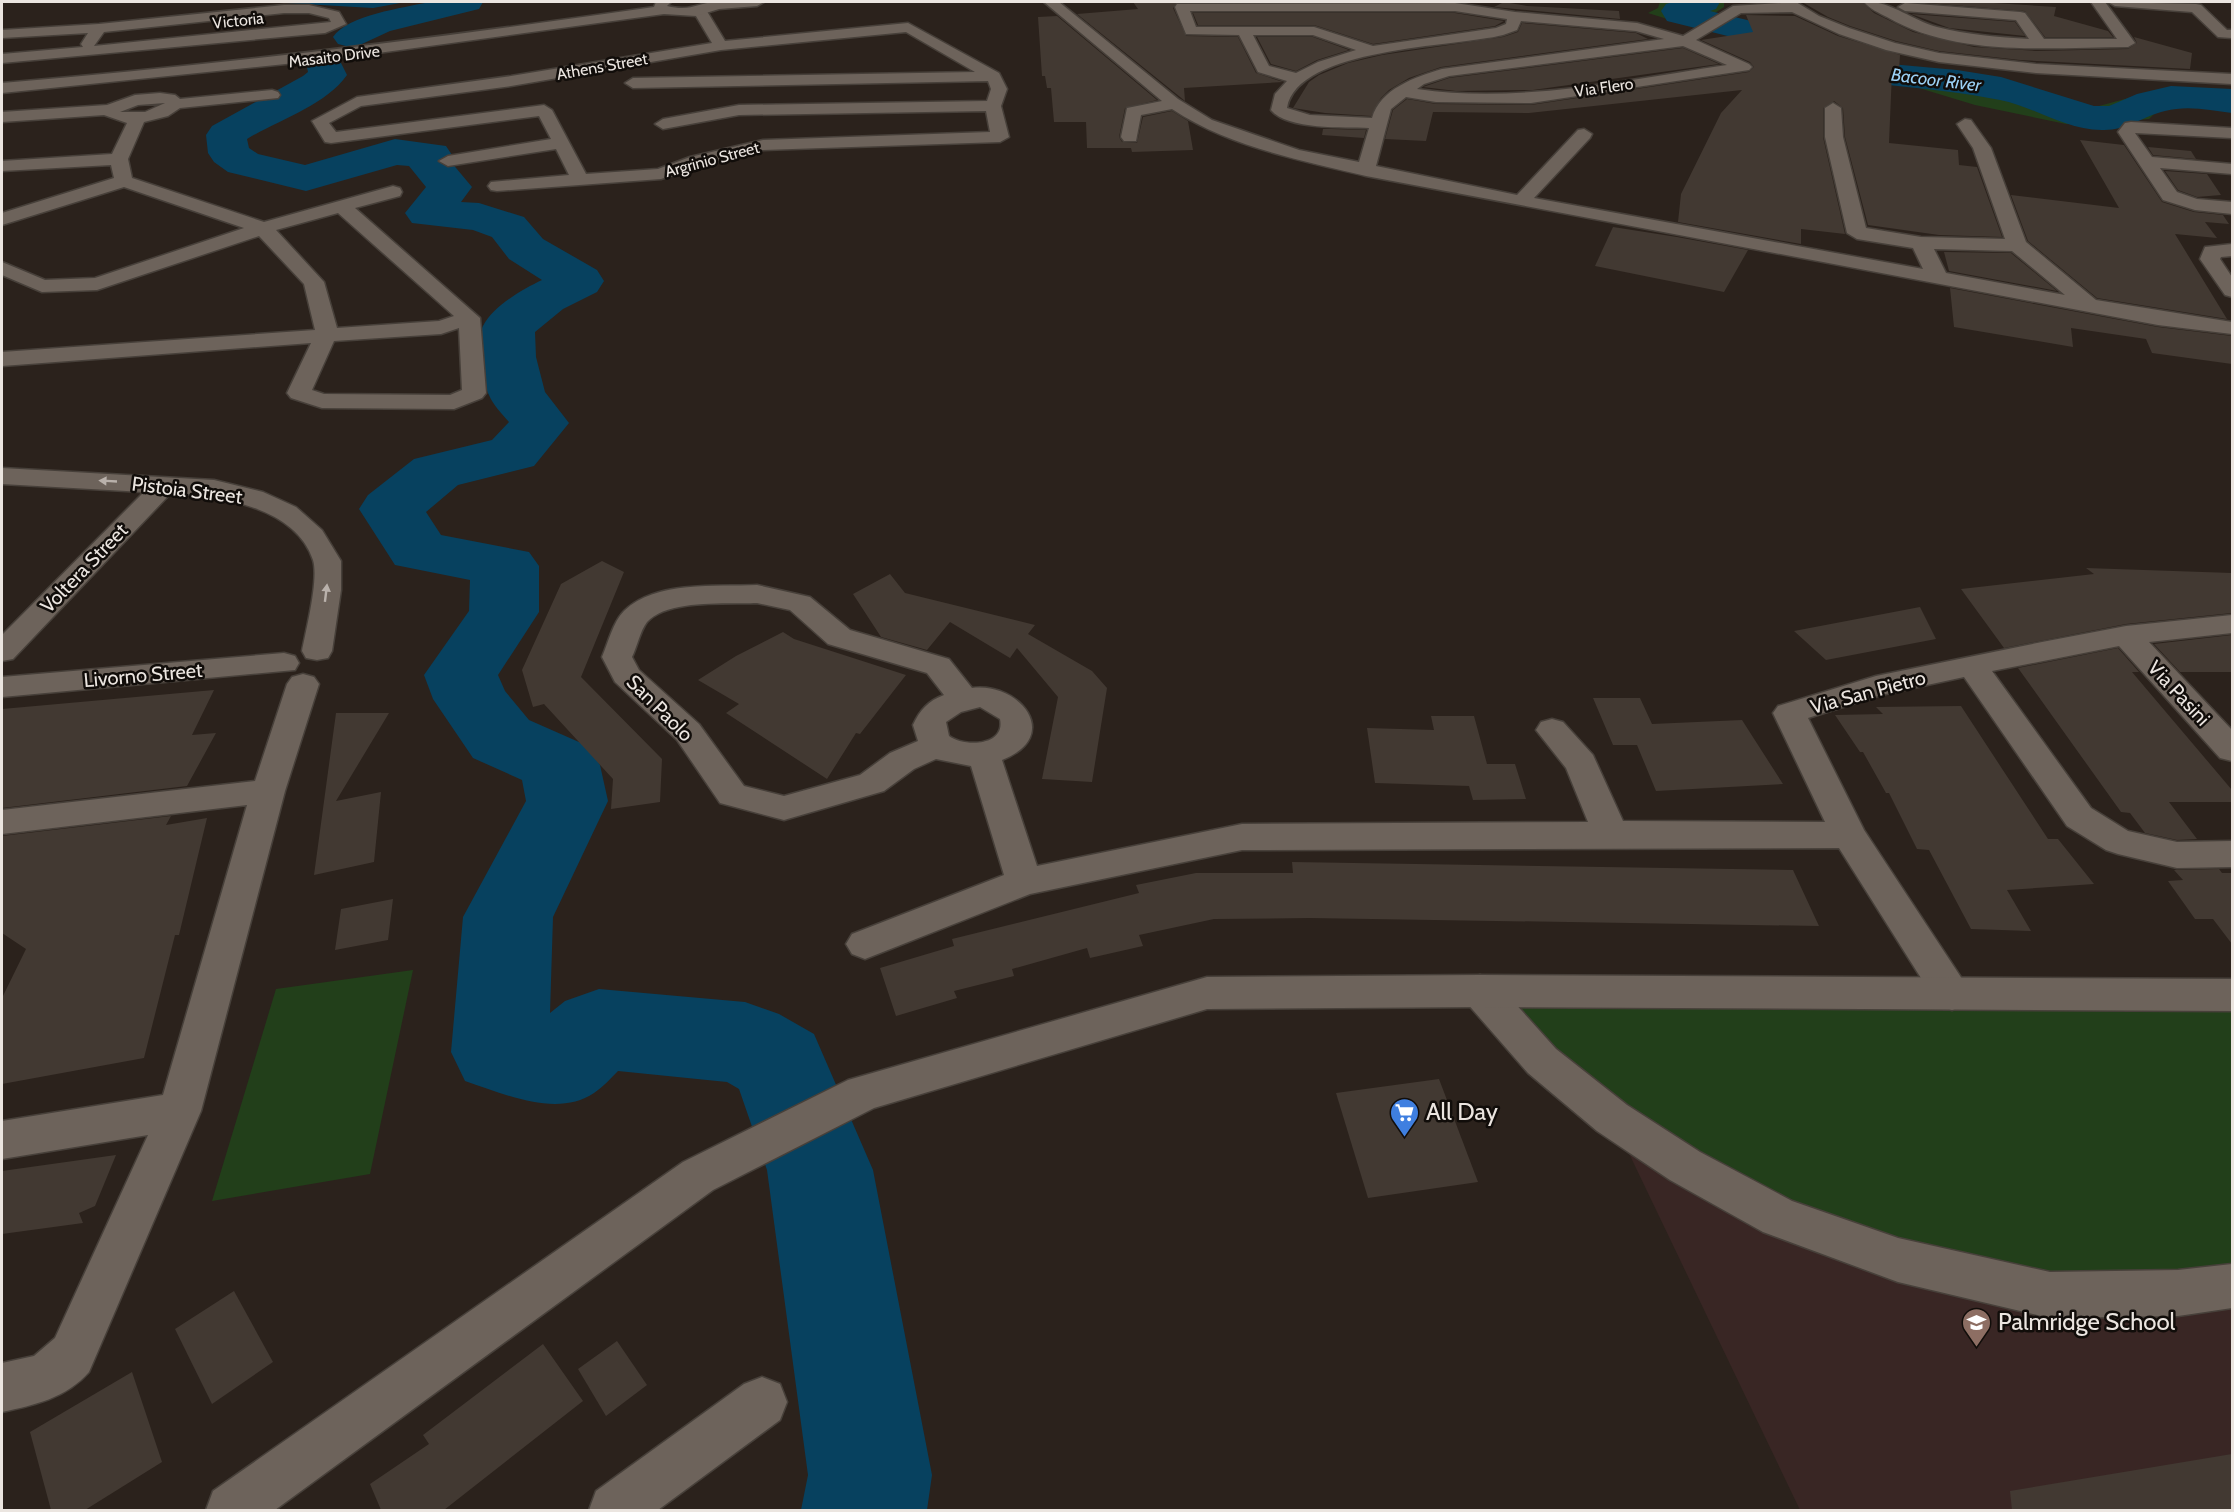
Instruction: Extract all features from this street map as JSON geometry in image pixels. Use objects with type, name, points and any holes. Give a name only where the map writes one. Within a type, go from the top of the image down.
[{"type":"street","points":[[241,2],[284,9]]},
{"type":"street","points":[[721,46],[700,11],[716,3],[757,2]]},
{"type":"street","points":[[1051,2],[1176,104],[1206,124],[1295,154],[1366,171],[1521,201],[1938,278],[2232,328]]},
{"type":"street","points":[[1874,3],[1927,29],[1950,35],[2039,42],[2128,43],[2098,2]]},
{"type":"street","points":[[2115,2],[2214,9]]},
{"type":"street","points":[[1874,3],[2020,16],[2039,42]]},
{"type":"street","points":[[1366,171],[1383,107],[1418,81],[1447,72],[1685,41],[1738,9],[1791,5],[1868,40],[1951,61],[2048,70],[2144,71],[2232,79]]},
{"type":"street","name":"Masaito Drive","points":[[2,81],[64,79],[157,71],[421,39],[663,6],[700,11]]},
{"type":"street","points":[[1370,50],[1314,32],[1191,31],[1182,8],[1455,7],[1515,16],[1637,27],[1685,41]]},
{"type":"street","points":[[2196,8],[2229,37]]},
{"type":"street","name":"Victoria","points":[[2,34],[99,28],[284,9],[323,12],[334,15],[339,24],[325,29],[2,59]]},
{"type":"street","points":[[1378,123],[1284,115],[1279,110],[1283,92],[1299,79],[1328,64],[1370,50],[1498,32],[1512,27],[1515,16]]},
{"type":"street","name":"Athens Street","points":[[560,143],[544,110],[331,138],[320,122],[357,102],[721,46],[908,27],[994,76]]},
{"type":"street","points":[[64,79],[99,28]]},
{"type":"street","points":[[1244,31],[1263,69],[1299,79]]},
{"type":"street","points":[[818,36],[848,52]]},
{"type":"street","name":"Via Flero","points":[[1401,92],[1436,97],[1531,98],[1744,67],[1685,41]]},
{"type":"street","points":[[867,62],[897,77]]},
{"type":"street","points":[[621,63],[663,124],[696,161]]},
{"type":"street","points":[[124,182],[119,159],[157,71]]},
{"type":"street","points":[[633,83],[994,76],[999,89],[993,106],[739,110],[663,124]]},
{"type":"street","name":"Masaito Drive","points":[[2,88],[64,79]]},
{"type":"street","points":[[2,117],[110,110],[111,114],[116,116],[143,107],[163,112],[176,104],[272,95]]},
{"type":"street","points":[[1130,137],[1134,111],[1176,104]]},
{"type":"street","name":"Argrinio Street","points":[[497,186],[661,174],[696,161],[763,145],[1000,136],[993,106]]},
{"type":"street","points":[[1833,108],[1834,137],[1857,233],[1922,243],[2017,245]]},
{"type":"street","points":[[1965,124],[1982,148],[2017,245],[2091,305]]},
{"type":"street","points":[[2232,133],[2131,127],[2126,132],[2170,196],[2195,204],[2232,208]]},
{"type":"street","points":[[1521,201],[1584,134]]},
{"type":"street","points":[[448,161],[560,143],[580,179]]},
{"type":"street","points":[[2,166],[119,159]]},
{"type":"street","points":[[2146,162],[2232,169]]},
{"type":"street","points":[[2,219],[124,182],[263,228],[314,282],[327,333],[299,393],[322,401],[454,402],[474,393],[470,318],[341,206]]},
{"type":"street","points":[[2,268],[42,286],[97,284],[263,228],[393,192]]},
{"type":"street","points":[[1922,243],[1938,278]]},
{"type":"street","points":[[2232,250],[2212,251],[2210,259],[2232,291]]},
{"type":"street","points":[[2,359],[327,333],[441,327],[470,318]]},
{"type":"street","name":"Pistoia Street","points":[[2,476],[214,488],[254,498],[287,513],[312,536],[327,561],[327,590],[301,666],[180,1111],[72,1355],[60,1370],[44,1380],[2,1387]]},
{"type":"street","name":"Voltera Street","points":[[2,652],[166,484]]},
{"type":"street","name":"San Paolo","points":[[938,745],[902,761],[872,783],[784,808],[732,795],[688,732],[626,675],[617,657],[634,618],[650,606],[673,598],[757,594],[800,603],[839,637],[939,666],[963,698]]},
{"type":"street","name":"Via San Pietro","points":[[1952,994],[1849,835],[1788,713],[1876,686],[2126,635],[2232,624]]},
{"type":"street","name":"Via Pasini","points":[[2126,635],[2232,750]]},
{"type":"street","name":"Livorno Street","points":[[2,687],[301,666]]},
{"type":"street","points":[[1972,667],[2079,817],[2118,841],[2177,855],[2232,854]]},
{"type":"street","points":[[981,697],[1009,707],[1018,718],[1018,729],[1011,740],[1000,748],[984,754],[966,755],[938,745],[931,734],[930,723],[938,711],[963,698],[981,697]]},
{"type":"street","points":[[1552,730],[1581,763],[1611,834]]},
{"type":"street","points":[[984,754],[1024,882]]},
{"type":"street","points":[[2,822],[267,791]]},
{"type":"street","points":[[866,944],[1024,882],[1242,837],[1849,835]]},
{"type":"street","points":[[1480,991],[1542,1061],[1612,1118],[1685,1166],[1779,1218],[1898,1260],[2050,1295],[2178,1293],[2232,1286]]},
{"type":"street","points":[[232,1510],[698,1176],[863,1093],[1207,993],[1480,991],[2232,995]]},
{"type":"street","points":[[2,1140],[180,1111]]},
{"type":"street","points":[[615,1510],[762,1402]]},
{"type":"shaded area","name":"Palmridge School","points":[[1612,1118],[2232,1210],[2232,1510],[1800,1510]]},
{"type":"green space","points":[[1660,2],[1724,2],[1724,7],[1693,27],[1648,13],[1658,8]]},
{"type":"green space","points":[[1733,20],[1780,27],[1888,70],[1927,73],[2037,91],[2084,110],[2151,92],[2177,89],[2232,95],[2232,109],[2181,103],[2160,108],[2149,119],[2066,124],[1975,105],[1757,39],[1717,31]]},
{"type":"green space","points":[[413,970],[370,1174],[212,1201],[276,989]]},
{"type":"green space","points":[[1480,991],[2232,995],[2232,1286],[2178,1293],[2050,1295],[1685,1166]]},
{"type":"water","points":[[269,2],[406,2],[373,8]]},
{"type":"building","points":[[1133,2],[1177,2],[1173,8],[1186,36],[1238,37],[1256,73],[1283,82],[1184,88],[1185,101],[1077,14],[1138,9]]},
{"type":"building","points":[[1504,2],[1527,6],[1619,11],[1620,19],[1494,7]]},
{"type":"building","points":[[1802,2],[1862,2],[1874,13],[1913,32],[1974,47],[2036,51],[2128,49],[2137,43],[2134,37],[2192,53],[2190,69],[2020,60],[1939,51],[1896,41],[1850,26]]},
{"type":"building","points":[[1915,2],[1978,2],[2056,7],[2054,16],[2108,31],[2113,37],[2045,37],[2025,11]]},
{"type":"building","points":[[1193,13],[1455,13],[1504,21],[1495,26],[1373,44],[1314,25],[1198,25]]},
{"type":"building","points":[[1911,14],[2015,22],[2025,36],[1949,28]]},
{"type":"building","points":[[1746,15],[1795,16],[1838,36],[1900,55],[1899,71],[1892,72],[1889,143],[1958,150],[1959,165],[1977,167],[2002,237],[1939,235],[1868,225],[1845,137],[1843,108],[1834,101],[1823,108],[1823,137],[1845,234],[1801,229],[1801,244],[1678,222],[1681,194],[1721,113],[1742,90],[1529,113],[1433,112],[1426,141],[1385,139],[1393,110],[1407,99],[1436,104],[1531,105],[1749,72],[1754,67],[1750,62],[1701,40],[1753,32]]},
{"type":"building","points":[[1057,16],[1157,100],[1125,108],[1119,137],[1122,142],[1137,143],[1143,117],[1172,111],[1188,121],[1193,150],[1132,152],[1131,148],[1087,148],[1086,122],[1054,122],[1051,88],[1047,88],[1045,76],[1042,76],[1038,17]]},
{"type":"building","points":[[1522,23],[1636,33],[1648,39],[1441,67],[1409,78],[1389,90],[1381,98],[1371,116],[1293,108],[1309,82],[1319,75],[1348,63],[1382,55],[1503,37],[1518,32]]},
{"type":"building","points":[[1257,37],[1313,37],[1349,50],[1317,60],[1296,71],[1271,64]]},
{"type":"building","points":[[1683,48],[1719,64],[1533,90],[1456,91],[1423,87],[1449,78]]},
{"type":"building","points":[[1323,129],[1366,130],[1364,138],[1322,135]]},
{"type":"building","points":[[2080,140],[2124,145],[2162,202],[2194,212],[2223,215],[2229,224],[2205,222],[2217,238],[2175,234],[2227,319],[2097,298],[2028,241],[2011,195],[2119,208]]},
{"type":"building","points":[[2148,147],[2191,151],[2196,159],[2153,155]]},
{"type":"building","points":[[2165,171],[2207,174],[2221,195],[2197,197],[2178,190]]},
{"type":"building","points":[[1613,227],[1748,250],[1724,292],[1595,266]]},
{"type":"building","points":[[1944,252],[2011,253],[2057,291],[1949,271]]},
{"type":"building","points":[[1950,288],[2158,327],[2232,336],[2232,364],[2152,353],[2146,339],[2071,328],[2073,347],[1954,327]]},
{"type":"building","points":[[602,561],[624,572],[581,677],[662,759],[660,802],[611,809],[613,779],[544,704],[533,707],[522,670],[561,584]]},
{"type":"building","points":[[2086,568],[2232,573],[2232,613],[2126,624],[2004,648],[1961,589],[2094,574]]},
{"type":"building","points":[[890,574],[905,593],[1035,625],[1028,634],[1092,671],[1107,688],[1092,782],[1042,779],[1058,697],[1017,648],[1010,658],[950,622],[927,650],[881,637],[853,594]]},
{"type":"building","points":[[1920,607],[1936,639],[1826,660],[1794,631]]},
{"type":"building","points":[[783,632],[794,639],[906,675],[860,734],[856,733],[827,779],[726,713],[739,704],[698,680],[736,656]]},
{"type":"building","points":[[2232,635],[2232,672],[2180,672],[2154,644]]},
{"type":"building","points":[[2118,648],[2139,672],[2132,672],[2232,790],[2232,802],[2169,802],[2197,839],[2177,840],[2145,833],[2130,813],[2121,812],[2018,668]]},
{"type":"building","points":[[214,690],[192,735],[216,733],[187,786],[2,808],[2,709]]},
{"type":"building","points":[[1593,698],[1640,698],[1652,724],[1742,720],[1783,784],[1656,791],[1637,745],[1613,745]]},
{"type":"building","points":[[1961,706],[2048,839],[2058,839],[2094,884],[2007,890],[2031,931],[1971,929],[1929,850],[1917,849],[1889,793],[1886,793],[1863,752],[1860,752],[1835,715],[1883,714],[1876,707]]},
{"type":"building","points":[[336,713],[389,713],[336,801],[381,792],[374,862],[314,875]]},
{"type":"building","points":[[1431,716],[1474,716],[1487,764],[1515,764],[1526,799],[1473,800],[1469,786],[1375,783],[1367,728],[1434,730]]},
{"type":"building","points":[[171,816],[166,825],[207,818],[179,935],[175,935],[144,1058],[2,1084],[2,998],[26,949],[2,933],[2,836]]},
{"type":"building","points":[[1292,862],[1793,870],[1819,926],[1310,918],[1214,919],[1139,935],[1143,946],[1090,958],[1087,948],[1012,969],[1014,976],[954,991],[957,998],[896,1016],[880,968],[954,946],[952,939],[1139,893],[1136,885],[1196,873],[1293,873]]},
{"type":"building","points":[[2219,869],[2222,873],[2232,873],[2232,944],[2213,919],[2195,919],[2168,881],[2183,880],[2174,870]]},
{"type":"building","points":[[393,899],[388,940],[335,950],[341,909]]},
{"type":"building","name":"All Day","points":[[1439,1079],[1478,1182],[1368,1198],[1336,1093]]},
{"type":"building","points":[[116,1155],[95,1206],[79,1213],[83,1223],[2,1234],[2,1171]]},
{"type":"building","points":[[234,1291],[273,1362],[212,1404],[175,1329]]},
{"type":"building","points":[[617,1341],[647,1385],[606,1416],[578,1369]]},
{"type":"building","points":[[543,1344],[583,1401],[444,1510],[381,1510],[370,1484],[429,1444],[423,1435]]},
{"type":"building","points":[[132,1372],[162,1462],[85,1510],[51,1510],[30,1432]]},
{"type":"building","points":[[2232,1454],[2232,1510],[2012,1510],[2010,1491]]},
{"type":"waterway","points":[[350,37],[378,24],[467,2]]},
{"type":"waterway","name":"Bacoor River","points":[[1704,2],[1678,11],[1679,14],[1772,36],[1781,41],[1784,55],[1808,63],[1857,72],[1957,81],[1994,87],[2013,91],[2066,111],[2094,118],[2117,116],[2161,99],[2202,97],[2232,101]]},
{"type":"waterway","points":[[324,63],[328,75],[316,84],[226,135],[229,153],[243,163],[306,178],[395,152],[431,155],[429,164],[450,187],[428,213],[479,217],[508,227],[526,249],[579,281],[545,298],[508,328],[509,357],[517,395],[540,423],[513,453],[436,472],[391,509],[419,551],[505,566],[504,612],[461,675],[471,699],[501,739],[560,765],[567,801],[508,917],[500,1052],[559,1064],[599,1029],[745,1043],[779,1063],[820,1170],[870,1475],[864,1510]]},
{"type":"place","name":"All Day","points":[[1405,1138]]},
{"type":"place","name":"Palmridge School","points":[[1977,1348]]}]
